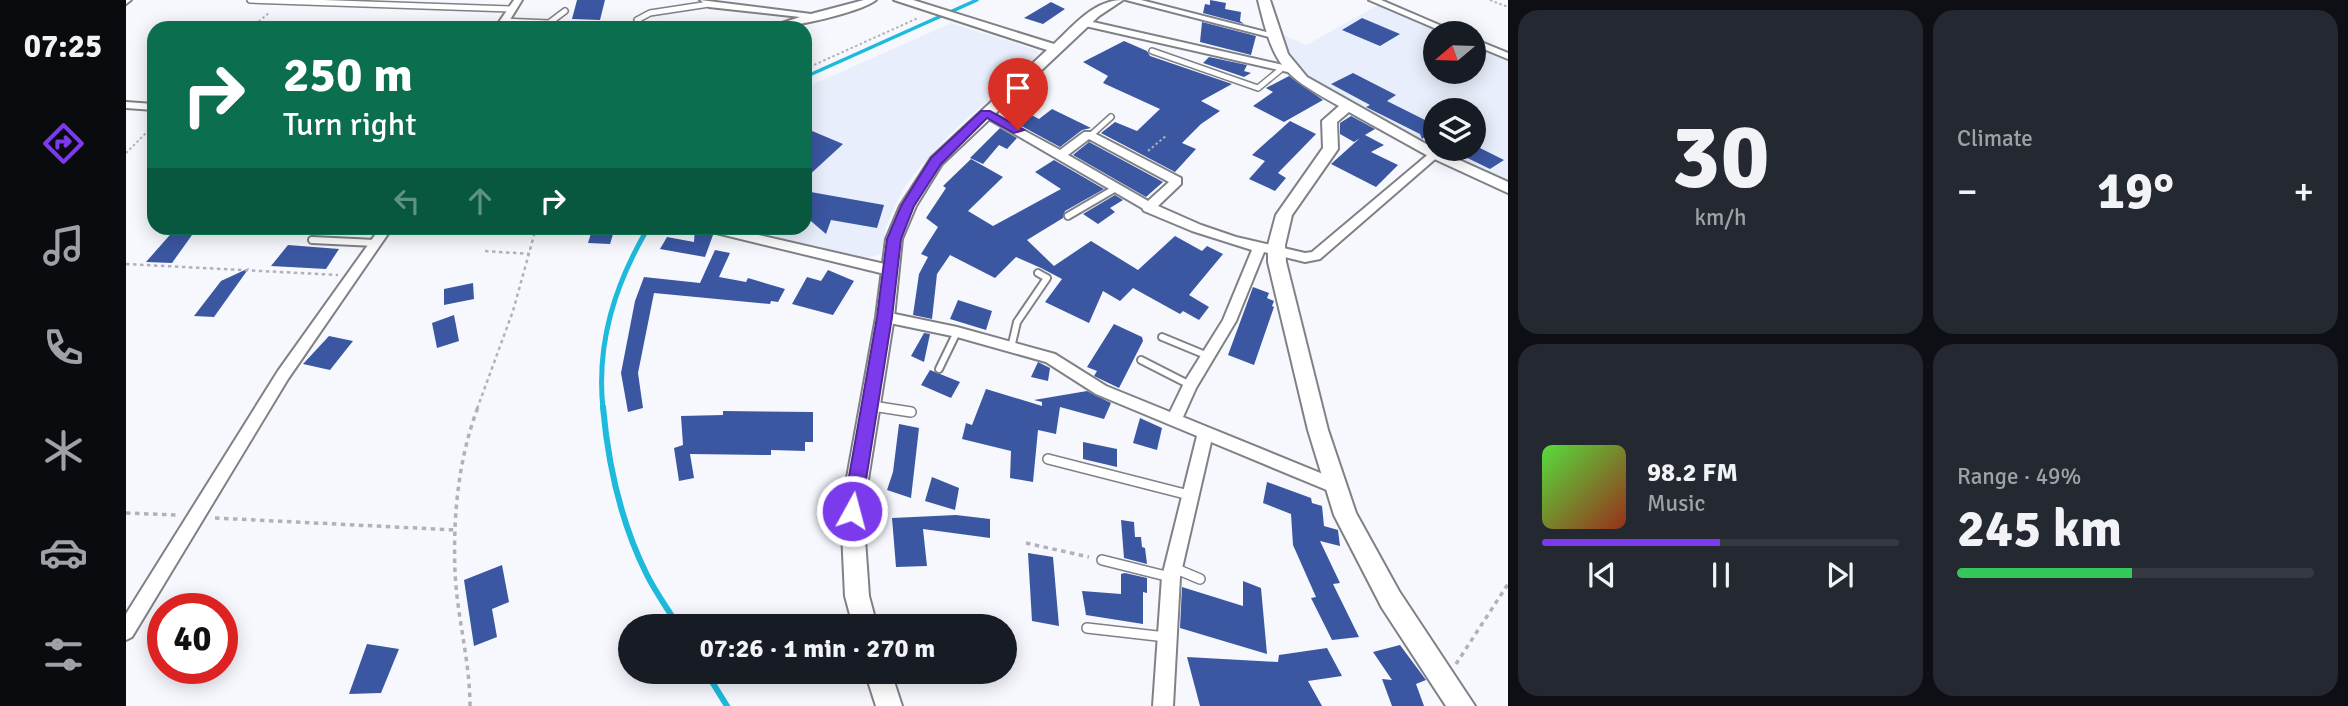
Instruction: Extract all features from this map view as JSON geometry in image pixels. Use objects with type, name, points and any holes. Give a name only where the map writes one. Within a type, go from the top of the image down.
[{"type":"street","points":[[505,21],[518,0]]},
{"type":"street","points":[[791,21],[807,15],[847,9],[872,0]]},
{"type":"street","points":[[900,0],[1056,49]]},
{"type":"street","points":[[862,614],[856,584],[852,511],[885,317],[894,239],[921,183],[936,161],[1084,23],[1117,0]]},
{"type":"street","points":[[1130,0],[1273,35]]},
{"type":"street","points":[[1264,0],[1286,70]]},
{"type":"street","points":[[1373,0],[1424,21]]},
{"type":"street","points":[[706,2],[807,15]]},
{"type":"street","points":[[1084,23],[1286,70],[1347,107],[1423,148]]},
{"type":"street","points":[[1486,47],[1508,56]]},
{"type":"street","points":[[126,105],[147,106]]},
{"type":"street","points":[[1174,421],[1190,385],[1229,321],[1294,194],[1330,149],[1332,139],[1329,121],[1347,107]]},
{"type":"street","points":[[986,113],[1062,154],[1148,208],[1232,243],[1306,259],[1316,256],[1427,161]]},
{"type":"street","points":[[1062,154],[1087,134],[1177,181],[1148,208]]},
{"type":"street","points":[[1450,161],[1508,188]]},
{"type":"street","points":[[126,631],[283,375],[381,235]]},
{"type":"street","points":[[742,235],[889,270]]},
{"type":"street","points":[[1267,250],[1334,486],[1366,559],[1412,634],[1462,706]]},
{"type":"street","points":[[885,317],[957,332],[1050,358],[1101,390],[1334,486]]},
{"type":"street","points":[[1163,706],[1172,573],[1205,434]]},
{"type":"street","points":[[882,684],[889,706]]},
{"type":"lane","points":[[250,0],[513,9]]},
{"type":"lane","points":[[637,20],[650,13],[706,2]]},
{"type":"lane","points":[[552,21],[565,11]]},
{"type":"lane","points":[[1152,51],[1258,88],[1286,70]]},
{"type":"lane","points":[[1091,135],[1111,117]]},
{"type":"lane","points":[[1068,216],[1116,188]]},
{"type":"lane","points":[[312,240],[375,243]]},
{"type":"lane","points":[[1011,348],[1017,322],[1047,278],[1038,273]]},
{"type":"lane","points":[[939,369],[957,332]]},
{"type":"lane","points":[[1162,337],[1208,356]]},
{"type":"lane","points":[[1140,360],[1190,385]]},
{"type":"lane","points":[[869,405],[911,412]]},
{"type":"lane","points":[[1048,459],[1190,495]]},
{"type":"lane","points":[[1102,560],[1200,579]]},
{"type":"lane","points":[[1087,628],[1167,637]]},
{"type":"path","points":[[1490,0],[1508,7]]},
{"type":"path","points":[[259,21],[283,1]]},
{"type":"path","points":[[812,66],[934,12]]},
{"type":"path","points":[[126,153],[147,132]]},
{"type":"path","points":[[1138,160],[1167,135]]},
{"type":"path","points":[[470,706],[470,676],[455,573],[459,472],[465,442],[535,235]]},
{"type":"path","points":[[485,251],[530,254]]},
{"type":"path","points":[[126,264],[352,276]]},
{"type":"path","points":[[126,513],[456,530]]},
{"type":"path","points":[[1026,543],[1102,560]]},
{"type":"path","points":[[1443,678],[1456,664],[1508,584]]},
{"type":"shaded area","points":[[1378,5],[1423,24],[1423,84],[1486,84],[1486,50],[1508,59],[1508,184],[1458,161],[1486,161],[1486,98],[1423,98],[1423,143],[1320,87],[1298,71],[1282,34],[1306,45]]},
{"type":"shaded area","points":[[951,23],[1036,50],[1039,54],[949,135],[915,173],[901,193],[886,227],[881,254],[867,258],[764,235],[812,235],[812,85]]},
{"type":"building","points":[[577,0],[605,0],[600,20],[572,19]]},
{"type":"building","points":[[1210,0],[1226,3],[1225,9],[1241,12],[1240,21],[1244,24],[1203,13],[1205,4],[1210,5]]},
{"type":"building","points":[[1051,2],[1065,9],[1043,24],[1024,18]]},
{"type":"building","points":[[1362,18],[1400,34],[1380,46],[1342,30]]},
{"type":"building","points":[[1202,22],[1256,36],[1251,55],[1200,42]]},
{"type":"building","points":[[1124,41],[1147,51],[1150,56],[1232,84],[1201,101],[1220,111],[1201,124],[1182,143],[1196,149],[1175,172],[1101,133],[1115,122],[1137,131],[1160,109],[1103,83],[1108,76],[1083,62]]},
{"type":"building","points":[[1209,57],[1247,65],[1244,71],[1251,73],[1244,77],[1203,63]]},
{"type":"building","points":[[1353,73],[1396,95],[1387,101],[1423,119],[1423,138],[1420,134],[1366,107],[1370,105],[1331,84]]},
{"type":"building","points":[[1289,76],[1323,100],[1284,122],[1253,106],[1273,92],[1266,88]]},
{"type":"building","points":[[1020,109],[1039,119],[1052,109],[1091,128],[1082,130],[1060,147],[1007,118]]},
{"type":"building","points":[[1351,116],[1375,129],[1365,135],[1384,145],[1371,152],[1398,165],[1376,187],[1331,164],[1360,138],[1354,142],[1340,134],[1340,123]]},
{"type":"building","points":[[1290,121],[1316,134],[1278,173],[1286,178],[1275,191],[1249,179],[1265,161],[1252,155]]},
{"type":"building","points":[[1000,128],[1017,138],[1007,149],[999,145],[983,164],[970,158]]},
{"type":"building","points":[[812,131],[843,144],[812,173]]},
{"type":"building","points":[[1089,142],[1163,182],[1146,197],[1073,155]]},
{"type":"building","points":[[1486,151],[1504,160],[1490,169],[1474,161],[1486,161]]},
{"type":"building","points":[[971,159],[1003,177],[968,211],[993,226],[1061,189],[1035,172],[1054,160],[1104,189],[1065,211],[1063,218],[1027,240],[1054,266],[1091,241],[1138,270],[1175,236],[1202,251],[1207,246],[1223,254],[1189,295],[1209,307],[1199,320],[1183,311],[1180,314],[1133,288],[1120,301],[1103,291],[1089,323],[1045,302],[1062,279],[1041,268],[1016,257],[995,278],[950,255],[937,274],[932,319],[913,315],[919,274],[928,257],[921,254],[938,227],[926,218],[946,188],[943,186]]},
{"type":"building","points":[[812,192],[884,205],[877,228],[831,220],[826,234],[812,222]]},
{"type":"building","points":[[1115,195],[1123,200],[1110,208],[1115,212],[1098,224],[1083,214]]},
{"type":"building","points":[[170,235],[192,235],[172,263],[146,262]]},
{"type":"building","points":[[590,235],[613,235],[610,244],[588,243]]},
{"type":"building","points":[[694,235],[713,235],[705,257],[660,249],[667,237],[694,242]]},
{"type":"building","points":[[288,245],[339,249],[326,269],[271,266]]},
{"type":"building","points":[[715,250],[730,253],[719,277],[746,282],[748,278],[785,289],[778,302],[771,301],[770,304],[654,293],[638,373],[643,408],[628,412],[621,373],[635,301],[644,277],[700,283]]},
{"type":"building","points":[[249,268],[214,317],[194,316],[221,281]]},
{"type":"building","points":[[828,270],[854,281],[833,315],[792,304],[807,277],[821,281]]},
{"type":"building","points":[[473,283],[474,299],[444,305],[444,289]]},
{"type":"building","points":[[1253,287],[1269,293],[1267,298],[1274,301],[1254,365],[1228,355]]},
{"type":"building","points":[[958,300],[992,311],[986,330],[950,319]]},
{"type":"building","points":[[454,315],[459,341],[437,348],[432,323]]},
{"type":"building","points":[[1114,324],[1142,337],[1143,341],[1119,388],[1094,376],[1097,371],[1087,367]]},
{"type":"building","points":[[924,333],[930,334],[924,362],[911,356]]},
{"type":"building","points":[[329,336],[353,341],[330,370],[303,364]]},
{"type":"building","points":[[1038,362],[1050,368],[1048,381],[1031,377]]},
{"type":"building","points":[[930,370],[960,382],[951,398],[921,385]]},
{"type":"building","points":[[986,389],[1042,406],[1042,402],[1034,400],[1087,391],[1111,403],[1104,419],[1060,407],[1056,434],[1038,430],[1033,482],[1010,478],[1011,451],[962,439],[966,423],[972,425]]},
{"type":"building","points":[[723,411],[813,412],[813,442],[805,442],[805,451],[771,450],[771,455],[690,454],[694,478],[679,481],[674,448],[683,445],[681,416],[723,415]]},
{"type":"building","points":[[1140,418],[1162,428],[1157,450],[1133,443]]},
{"type":"building","points":[[899,424],[919,428],[911,498],[887,490],[893,472]]},
{"type":"building","points":[[1083,442],[1117,449],[1117,467],[1083,459]]},
{"type":"building","points":[[932,477],[959,488],[955,510],[925,501]]},
{"type":"building","points":[[1267,482],[1311,498],[1312,503],[1322,506],[1324,526],[1338,530],[1340,546],[1320,541],[1340,583],[1333,584],[1359,637],[1332,640],[1311,598],[1316,597],[1293,545],[1291,514],[1263,503]]},
{"type":"building","points":[[956,515],[990,519],[990,538],[923,529],[927,566],[896,567],[892,518]]},
{"type":"building","points":[[1121,520],[1134,522],[1135,537],[1141,537],[1147,564],[1124,558]]},
{"type":"building","points":[[1028,553],[1053,557],[1059,626],[1032,621]]},
{"type":"building","points":[[502,565],[509,602],[492,609],[497,637],[474,646],[464,580]]},
{"type":"building","points":[[1121,574],[1147,578],[1147,593],[1143,592],[1143,624],[1086,615],[1082,591],[1121,594]]},
{"type":"building","points":[[1243,581],[1261,588],[1267,654],[1180,628],[1182,587],[1243,606]]},
{"type":"building","points":[[367,644],[399,649],[381,693],[349,694]]},
{"type":"building","points":[[1400,645],[1426,680],[1416,684],[1424,706],[1392,706],[1382,679],[1392,680],[1373,652]]},
{"type":"building","points":[[1327,648],[1342,676],[1308,681],[1322,706],[1200,706],[1187,657],[1278,662],[1279,655]]},
{"type":"waterway","points":[[812,74],[977,0]]},
{"type":"waterway","points":[[603,409],[602,361],[610,315],[617,292],[644,235]]},
{"type":"waterway","points":[[603,407],[608,450],[623,514],[638,555],[671,614]]},
{"type":"waterway","points":[[713,684],[727,706]]},
{"type":"route","points":[[852,511],[856,474],[885,317],[894,239],[908,206],[936,161],[986,113],[1018,130]]}]
